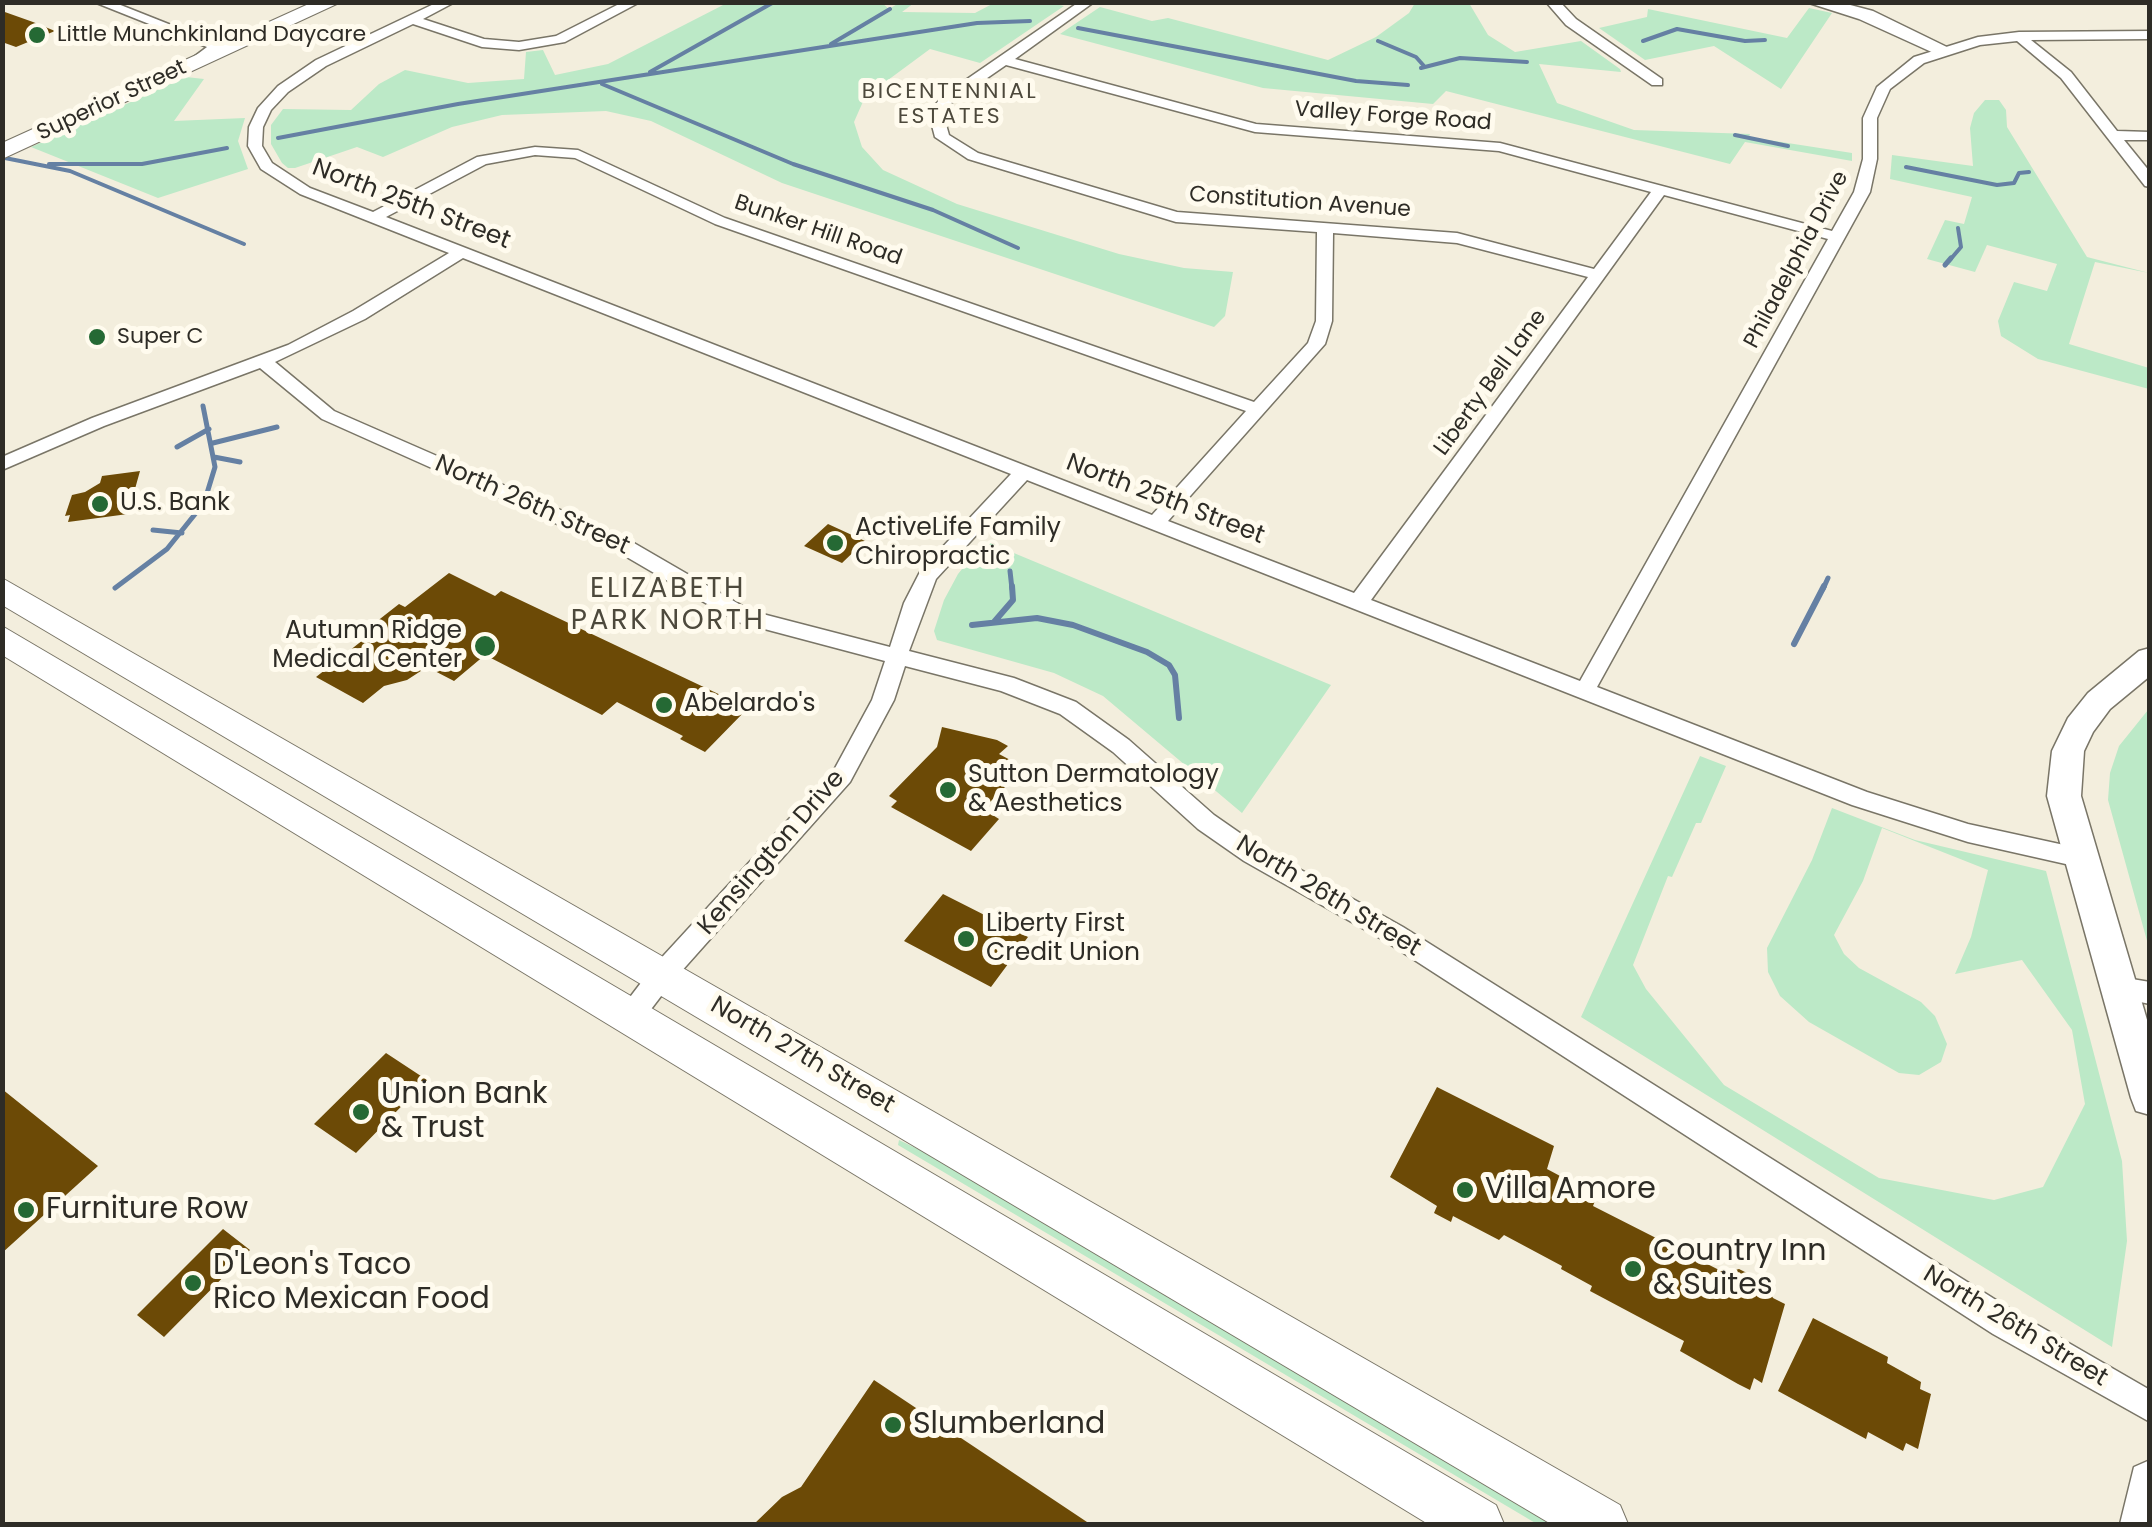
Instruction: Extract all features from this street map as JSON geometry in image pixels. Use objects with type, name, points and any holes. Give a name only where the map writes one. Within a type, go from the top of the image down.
[{"type":"main road","name":"Superior Street","points":[[2,152],[332,2]]},
{"type":"main road","name":"Superior Street","points":[[2,135],[304,3]]},
{"type":"main road","points":[[266,32],[252,34],[285,18],[304,3]]},
{"type":"main road","name":"North 27th Street","points":[[2,588],[1601,1524]]},
{"type":"main road","points":[[2,638],[1477,1524]]},
{"type":"street","points":[[100,2],[213,43],[215,49],[194,64]]},
{"type":"street","points":[[413,20],[450,2]]},
{"type":"street","points":[[413,20],[482,43],[526,45],[571,34],[634,2]]},
{"type":"street","name":"Constitution Avenue","points":[[1088,2],[938,110],[937,129],[955,148],[1168,215],[1469,240],[1597,275]]},
{"type":"street","points":[[1552,2],[1572,22],[1658,82]]},
{"type":"street","points":[[1814,2],[1874,18],[1943,50]]},
{"type":"street","name":"North 25th Street","points":[[413,20],[322,63],[283,88],[262,112],[255,146],[266,166],[284,181],[373,218],[1901,814],[2080,857]]},
{"type":"street","name":"Philadelphia Drive","points":[[1585,690],[1867,181],[1870,118],[1876,99],[1899,72],[1943,50],[2020,36],[2150,35]]},
{"type":"street","points":[[2020,36],[2066,75],[2150,183]]},
{"type":"street","name":"Valley Forge Road","points":[[1004,60],[1248,127],[1483,144],[1837,237]]},
{"type":"street","points":[[2114,135],[2150,136]]},
{"type":"street","name":"Bunker Hill Road","points":[[373,218],[476,162],[529,151],[578,154],[720,220],[1258,409]]},
{"type":"street","points":[[2128,154],[2150,154]]},
{"type":"street","name":"Liberty Bell Lane","points":[[1358,602],[1660,190]]},
{"type":"street","points":[[1155,523],[1320,337],[1324,320],[1325,228]]},
{"type":"street","points":[[2,464],[98,422],[264,362],[351,320],[462,252]]},
{"type":"street","name":"North 26th Street","points":[[264,362],[334,418],[620,544],[732,612],[795,633],[899,656],[1034,693],[1084,717],[1194,812],[1252,854],[1377,924],[2004,1323],[2150,1407]]},
{"type":"street","name":"Kensington Drive","points":[[619,1010],[662,975],[834,786],[873,721],[928,574],[1024,472]]},
{"type":"street","points":[[2150,658],[2094,705],[2073,738],[2064,796],[2080,857],[2135,990],[2150,1098]]},
{"type":"street","points":[[2144,1524],[2150,1482]]},
{"type":"green space","points":[[881,2],[889,9],[899,3],[914,3],[902,12],[975,13],[994,3],[1064,6],[980,63],[930,49],[865,97],[854,122],[862,147],[883,170],[957,204],[1119,254],[1184,268],[1233,272],[1225,316],[1214,327],[782,183],[651,121],[606,111],[502,115],[452,127],[383,157],[357,147],[295,168],[282,163],[271,144],[271,125],[283,109],[351,110],[379,84],[405,70],[468,83],[524,79],[526,52],[543,50],[555,75],[608,64],[727,3]]},
{"type":"green space","points":[[1415,3],[1469,3],[1488,35],[1515,52],[1581,41],[1620,69],[1621,72],[1539,64],[1557,103],[1634,130],[1750,134],[1749,137],[1852,153],[1852,161],[1745,142],[1730,164],[1446,91],[1433,104],[1263,88],[1060,34],[1100,7],[1152,21],[1168,18],[1328,60],[1376,37],[1409,13]]},
{"type":"green space","points":[[1809,8],[1832,13],[1781,89],[1714,46],[1645,60],[1599,28],[1647,17],[1648,9],[1787,38]]},
{"type":"green space","points":[[186,77],[204,79],[174,121],[245,118],[238,141],[248,169],[158,198],[31,147]]},
{"type":"green space","points":[[1985,100],[1999,100],[2006,110],[2007,127],[2087,257],[2149,273],[2095,262],[2069,344],[2149,368],[2149,389],[2038,359],[2001,336],[1998,321],[2014,282],[2047,291],[2057,264],[1987,245],[1975,272],[1927,259],[1945,220],[1964,224],[1972,197],[1890,179],[1892,155],[1973,166],[1970,128],[1974,113]]},
{"type":"green space","points":[[985,541],[1331,685],[1242,813],[1103,696],[1054,673],[937,640],[934,631],[944,600],[958,574]]},
{"type":"green space","points":[[2148,710],[2149,948],[2108,800],[2110,773],[2119,746]]},
{"type":"green space","points":[[1700,756],[1726,766],[1701,823],[1696,823],[1672,877],[1668,876],[1633,965],[1646,989],[1724,1085],[1879,1178],[1994,1200],[2043,1187],[2085,1104],[2072,1030],[2022,960],[1955,974],[1971,937],[1988,870],[1882,828],[1863,881],[1834,935],[1844,954],[1859,968],[1921,1002],[1935,1016],[1947,1044],[1941,1062],[1919,1075],[1899,1073],[1809,1022],[1780,996],[1768,972],[1767,948],[1812,860],[1832,808],[1915,840],[2046,871],[2122,1161],[2127,1241],[2112,1347],[1581,1017]]},
{"type":"green space","points":[[899,1140],[991,1184],[1568,1524],[1537,1524],[898,1145]]},
{"type":"building","name":"Little Munchkinland Daycare","points":[[2,11],[55,31],[16,47],[2,42]]},
{"type":"building","name":"U.S. Bank","points":[[140,471],[128,514],[68,522],[70,515],[65,516],[72,495],[100,483],[102,476]]},
{"type":"building","name":"ActiveLife Family Chiropractic","points":[[828,524],[865,541],[842,563],[804,546]]},
{"type":"building","name":"Autumn Ridge Medical Center","points":[[449,573],[495,596],[501,591],[748,708],[705,752],[680,739],[683,736],[617,702],[602,715],[485,655],[454,681],[427,667],[407,680],[384,686],[363,703],[316,677],[368,636],[362,633],[399,604],[405,607]]},
{"type":"building","name":"Sutton Dermatology & Aesthetics","points":[[942,727],[997,740],[1008,746],[999,754],[1014,762],[995,781],[1005,787],[983,809],[999,819],[971,851],[891,807],[897,801],[889,796],[937,747]]},
{"type":"building","name":"Liberty First Credit Union","points":[[943,894],[1028,937],[991,987],[904,941]]},
{"type":"building","name":"Union Bank & Trust","points":[[386,1053],[427,1080],[356,1153],[314,1124]]},
{"type":"building","name":"Country Inn & Suites","points":[[1437,1087],[1554,1146],[1547,1169],[1577,1185],[1581,1176],[1601,1186],[1593,1206],[1725,1273],[1739,1269],[1765,1282],[1773,1298],[1785,1304],[1762,1383],[1754,1378],[1750,1390],[1738,1384],[1680,1351],[1684,1341],[1590,1291],[1592,1286],[1561,1269],[1562,1266],[1504,1235],[1499,1240],[1453,1216],[1451,1222],[1434,1213],[1437,1206],[1390,1177]]},
{"type":"building","name":"Furniture Row","points":[[2,1089],[98,1166],[2,1253]]},
{"type":"building","name":"D'Leon's Taco Rico Mexican Food","points":[[223,1229],[250,1250],[164,1337],[137,1315]]},
{"type":"building","points":[[1813,1318],[1888,1357],[1887,1363],[1921,1382],[1920,1389],[1931,1394],[1918,1449],[1906,1443],[1903,1451],[1868,1432],[1866,1439],[1778,1391]]},
{"type":"building","name":"Slumberland","points":[[874,1380],[1090,1524],[754,1524],[782,1497],[801,1487]]},
{"type":"waterway","points":[[650,72],[774,2]]},
{"type":"waterway","points":[[831,44],[890,9]]},
{"type":"waterway","points":[[278,138],[458,104],[977,23],[1030,21]]},
{"type":"waterway","points":[[1078,28],[1356,81],[1408,85]]},
{"type":"waterway","points":[[1643,41],[1677,29],[1745,41],[1765,40]]},
{"type":"waterway","points":[[1378,41],[1416,57],[1424,66]]},
{"type":"waterway","points":[[1421,68],[1460,58],[1527,62]]},
{"type":"waterway","points":[[602,84],[793,164],[933,210],[1018,248]]},
{"type":"waterway","points":[[1735,135],[1788,146]]},
{"type":"waterway","points":[[49,164],[142,164],[227,148]]},
{"type":"waterway","points":[[5,158],[70,171],[244,244]]},
{"type":"waterway","points":[[1906,167],[1997,185],[2014,183],[2019,173],[2029,172]]},
{"type":"waterway","points":[[1949,261],[1961,247],[1958,228]]},
{"type":"waterway","points":[[1945,265],[1951,258]]},
{"type":"waterway","points":[[203,406],[208,430]]},
{"type":"waterway","points":[[213,443],[277,427]]},
{"type":"waterway","points":[[177,447],[208,430]]},
{"type":"waterway","points":[[180,533],[204,503],[215,467],[208,430]]},
{"type":"waterway","points":[[214,457],[240,462]]},
{"type":"waterway","points":[[153,530],[180,533]]},
{"type":"waterway","points":[[115,588],[167,549],[180,533]]},
{"type":"waterway","points":[[1010,571],[1012,589]]},
{"type":"waterway","points":[[1823,589],[1828,578]]},
{"type":"waterway","points":[[994,622],[1013,600],[1012,586]]},
{"type":"waterway","points":[[1794,644],[1824,586]]},
{"type":"waterway","points":[[972,625],[1037,618],[1073,625],[1147,652],[1169,665],[1175,675],[1179,718]]},
{"type":"place","name":"Little Munchkinland Daycare","points":[[37,35]]},
{"type":"place","name":"Super C","points":[[97,337]]},
{"type":"place","name":"U.S. Bank","points":[[100,504]]},
{"type":"place","name":"ActiveLife Family Chiropractic","points":[[835,543]]},
{"type":"place","name":"Autumn Ridge Medical Center","points":[[485,646]]},
{"type":"place","name":"Abelardo's","points":[[664,705]]},
{"type":"place","name":"Sutton Dermatology & Aesthetics","points":[[948,790]]},
{"type":"place","name":"Liberty First Credit Union","points":[[966,939]]},
{"type":"place","name":"Union Bank & Trust","points":[[361,1112]]},
{"type":"place","name":"Villa Amore","points":[[1465,1190]]},
{"type":"place","name":"Furniture Row","points":[[26,1210]]},
{"type":"place","name":"Country Inn & Suites","points":[[1633,1269]]},
{"type":"place","name":"D'Leon's Taco Rico Mexican Food","points":[[193,1283]]},
{"type":"place","name":"Slumberland","points":[[893,1425]]},
{"type":"district","name":"BICENTENNIAL ESTATES","points":[[950,104]]},
{"type":"district","name":"ELIZABETH PARK NORTH","points":[[668,606]]}]
